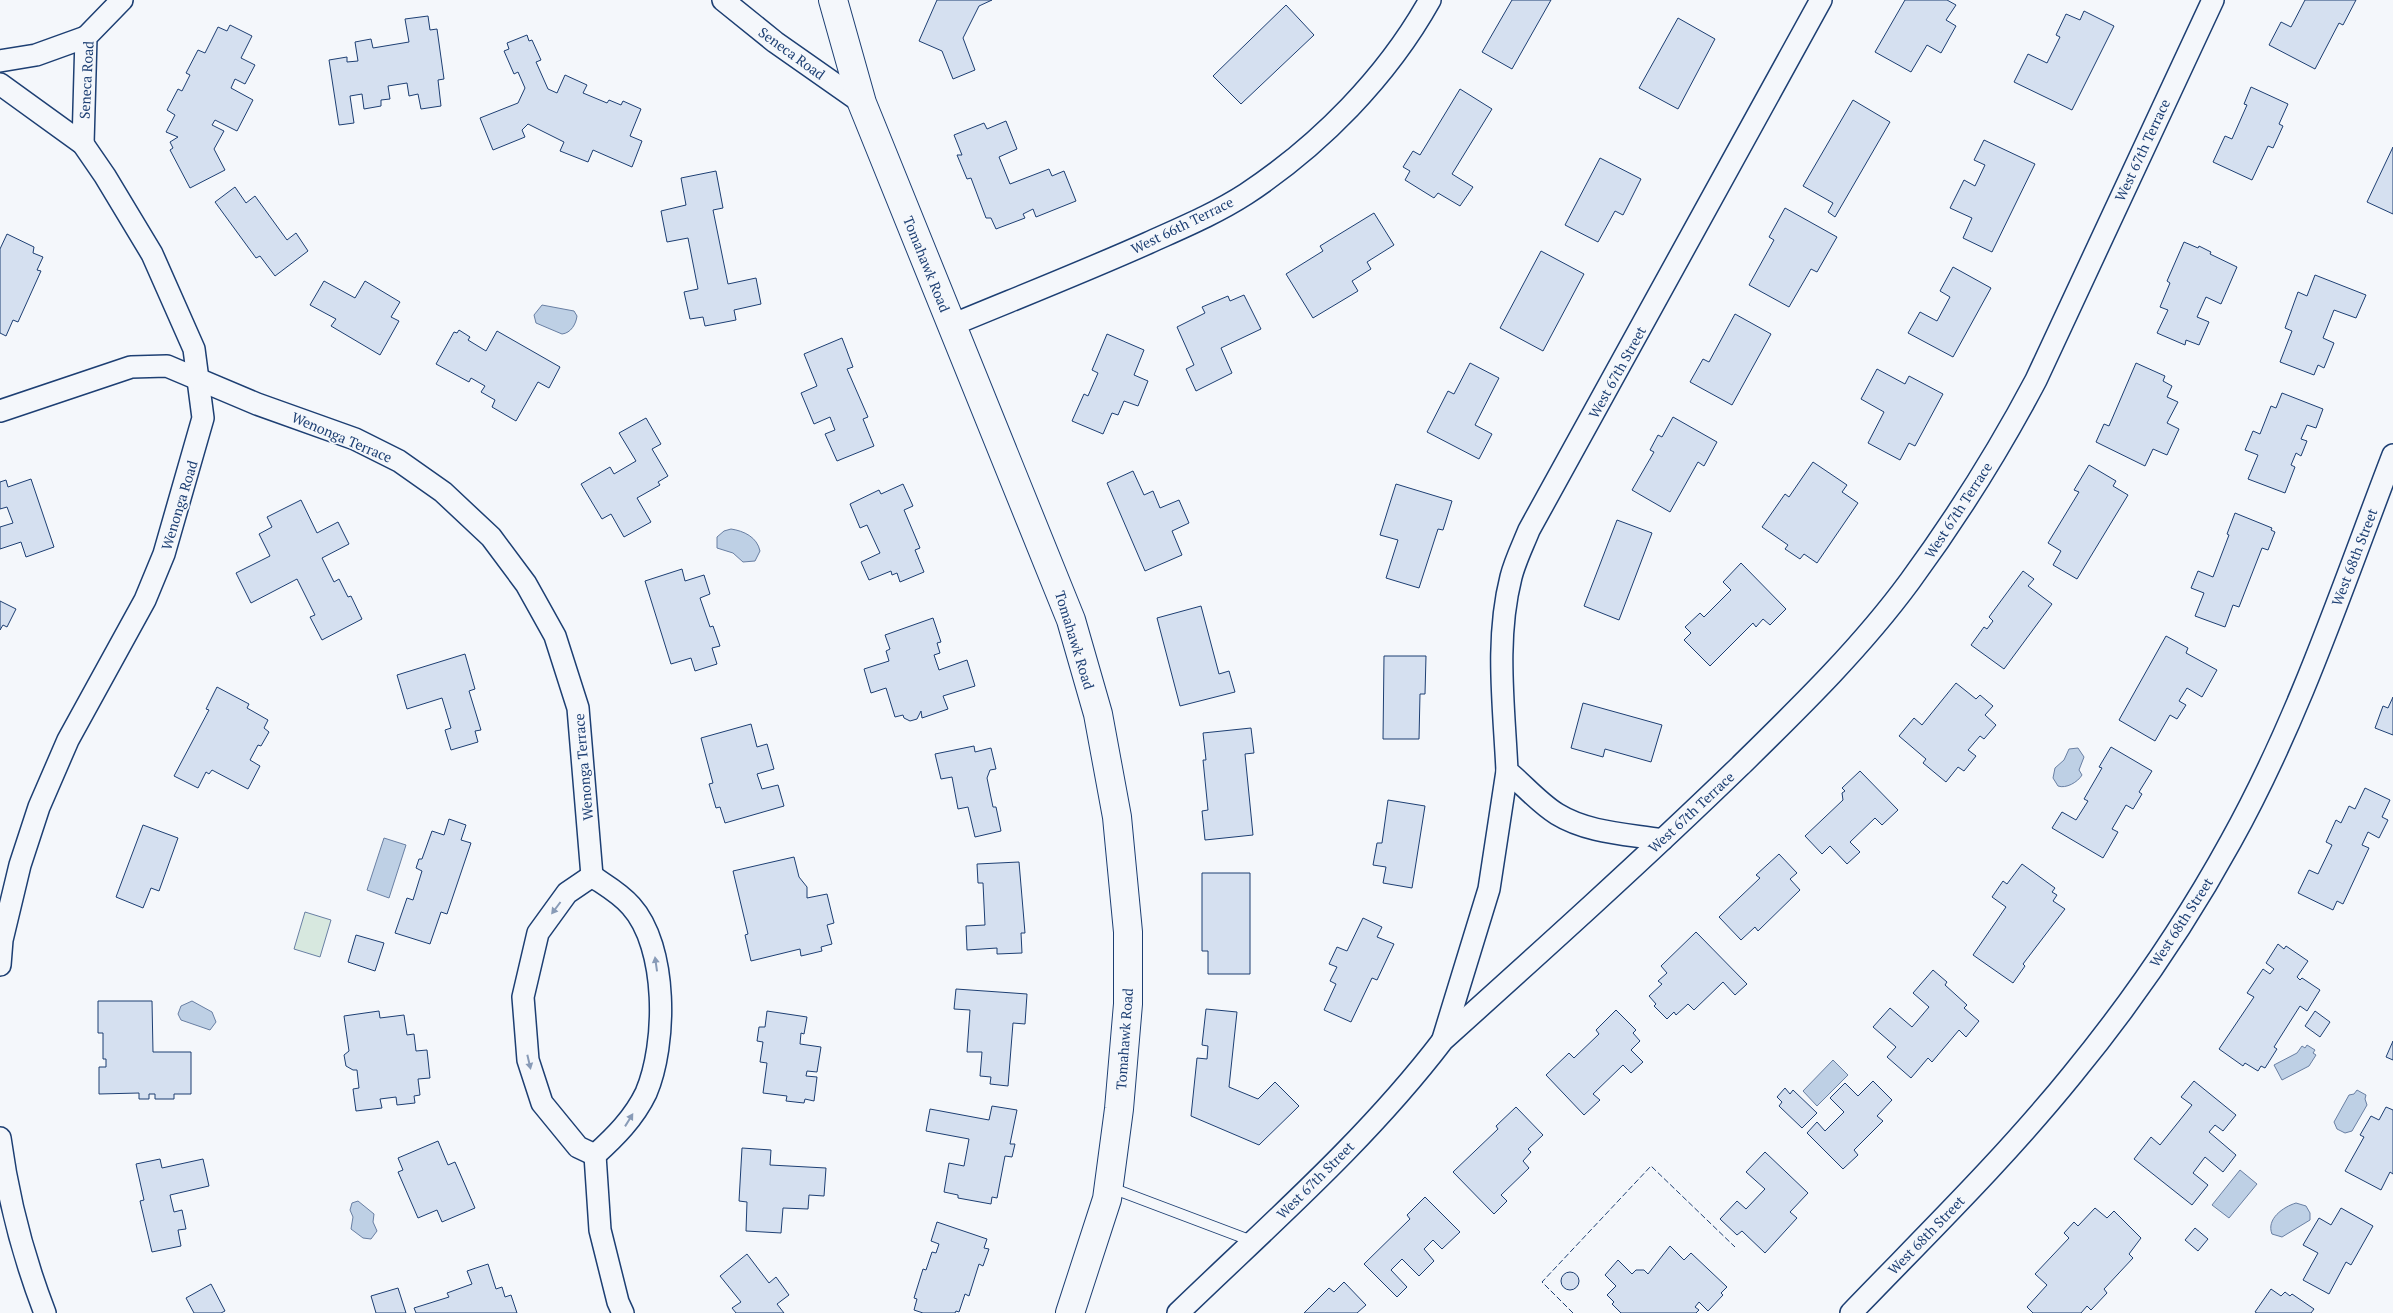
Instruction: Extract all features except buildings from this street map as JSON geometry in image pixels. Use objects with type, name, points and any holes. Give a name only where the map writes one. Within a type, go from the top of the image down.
[{"type":"street","name":"Seneca Road","points":[[83,144],[86,37],[122,0]]},
{"type":"street","name":"Seneca Road","points":[[723,0],[775,42],[862,103]]},
{"type":"street","name":"Tomahawk Road","points":[[833,0],[862,103],[1071,620],[1098,714],[1117,817],[1128,932],[1128,1004],[1120,1109],[1107,1198],[1070,1313]]},
{"type":"street","name":"West 66th Terrace","points":[[952,325],[1203,218],[1244,195],[1275,174],[1359,98],[1389,62],[1430,0]]},
{"type":"street","name":"West 67th Street","points":[[1443,1040],[1489,889],[1507,770],[1502,685],[1502,623],[1511,576],[1534,522],[1822,0]]},
{"type":"street","name":"West 67th Terrace","points":[[1570,925],[1662,840],[1802,705],[1856,647],[1909,583],[1966,502],[2036,380],[2213,0]]},
{"type":"street","points":[[0,61],[36,55],[86,37]]},
{"type":"street","name":"Wenonga Road","points":[[0,84],[83,144],[105,176],[163,275],[194,349],[203,418],[164,554],[145,600],[68,740],[39,806],[20,865],[2,940],[0,965]]},
{"type":"street","name":"Wenonga Terrace","points":[[0,411],[131,367],[167,366],[257,404],[354,439],[399,461],[443,492],[492,538],[526,584],[543,611],[555,636],[578,708],[592,876]]},
{"type":"street","name":"West 68th Street","points":[[1851,1313],[2010,1147],[2071,1076],[2128,1003],[2184,920],[2232,840],[2293,714],[2393,455]]},
{"type":"street","points":[[1507,770],[1555,813],[1574,823],[1594,829],[1662,840]]},
{"type":"street","points":[[592,876],[632,906],[652,941],[660,992],[659,1044],[646,1093],[623,1130],[595,1154],[578,1147],[542,1104],[528,1060],[523,997],[538,933],[567,893],[592,876]]},
{"type":"street","name":"West 67th Street","points":[[1178,1313],[1282,1214],[1407,1087],[1443,1040],[1570,925]]},
{"type":"street","points":[[1,1151],[14,1218],[45,1313]]},
{"type":"street","points":[[595,1154],[600,1230],[618,1302],[624,1313]]},
{"type":"lane","points":[[1108,1187],[1252,1241]]},
{"type":"shaded area","points":[[305,912],[331,920],[320,957],[294,949]]},
{"type":"water","points":[[542,305],[574,311],[577,316],[576,322],[568,332],[562,334],[536,323],[534,315]]},
{"type":"water","points":[[731,529],[745,533],[756,542],[760,551],[755,561],[743,562],[733,553],[717,548],[717,537],[724,531]]},
{"type":"water","points":[[2078,748],[2084,757],[2079,770],[2082,775],[2072,784],[2065,787],[2058,786],[2053,778],[2055,768],[2064,760],[2069,749]]},
{"type":"water","points":[[384,838],[406,845],[389,898],[367,890]]},
{"type":"water","points":[[192,1001],[212,1012],[216,1022],[210,1030],[181,1020],[178,1014],[181,1006]]},
{"type":"water","points":[[2307,1045],[2315,1050],[2313,1053],[2316,1055],[2309,1066],[2282,1080],[2274,1065],[2297,1053],[2302,1046],[2305,1048]]},
{"type":"water","points":[[1833,1060],[1848,1075],[1817,1106],[1803,1091]]},
{"type":"water","points":[[2357,1090],[2366,1095],[2367,1105],[2352,1131],[2345,1133],[2337,1129],[2334,1122],[2349,1095],[2354,1094]]},
{"type":"water","points":[[2240,1170],[2257,1184],[2229,1218],[2212,1205]]},
{"type":"water","points":[[358,1201],[374,1214],[373,1222],[377,1231],[371,1239],[363,1238],[351,1229],[353,1217],[350,1210],[352,1203]]},
{"type":"water","points":[[2296,1203],[2306,1206],[2310,1213],[2310,1220],[2282,1237],[2272,1234],[2271,1223],[2277,1214],[2286,1207]]},
{"type":"fence","points":[[1573,1313],[1542,1282],[1651,1166],[1735,1247]]}]
